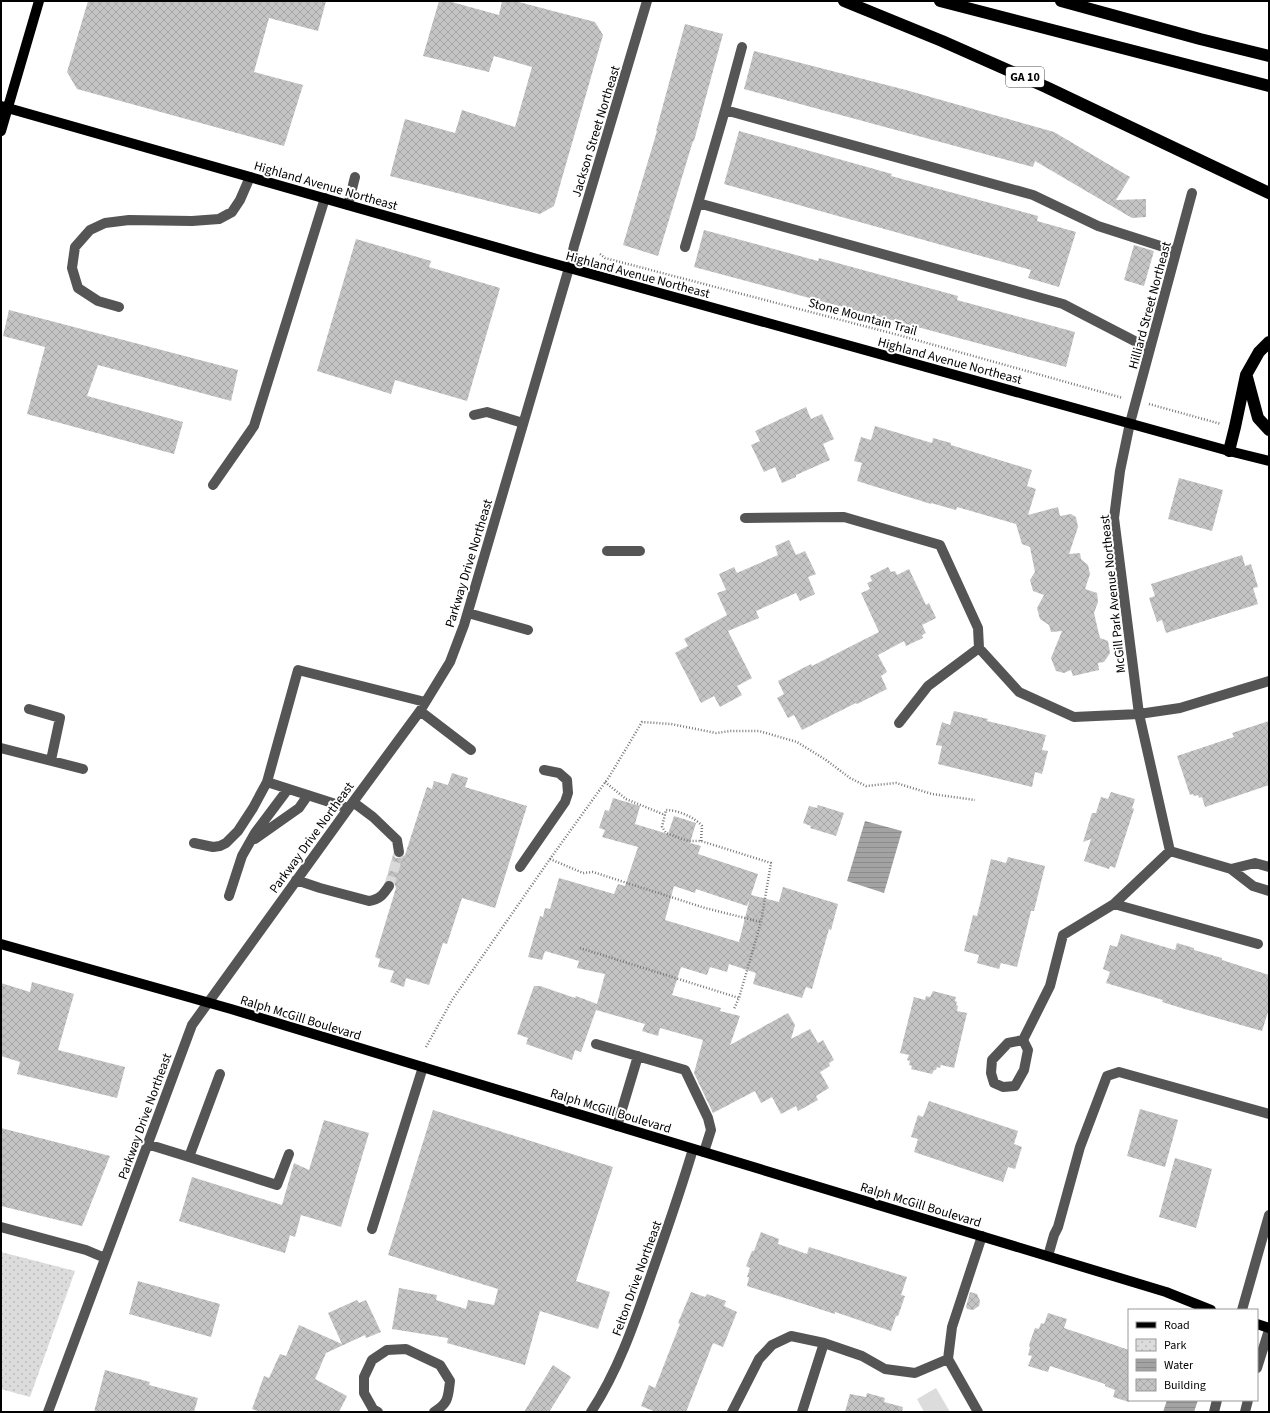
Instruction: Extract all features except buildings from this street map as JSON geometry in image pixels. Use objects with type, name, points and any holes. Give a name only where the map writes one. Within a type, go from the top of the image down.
[{"type":"highway","name":"GA 10","points":[[844,1],[1046,86],[1269,193]]},
{"type":"highway","points":[[940,1],[1269,86]]},
{"type":"highway","points":[[1061,1],[1200,39],[1269,56]]},
{"type":"highway","points":[[1229,451],[1246,375],[1259,352],[1269,342]]},
{"type":"highway","points":[[1246,375],[1258,418],[1269,430]]},
{"type":"main road","points":[[1,131],[4,107],[39,1]]},
{"type":"main road","name":"Highland Avenue Northeast","points":[[4,107],[569,268],[1269,461]]},
{"type":"main road","name":"Ralph McGill Boulevard","points":[[1,944],[207,1002],[423,1067],[1166,1292],[1208,1309]]},
{"type":"main road","points":[[1258,1324],[1269,1329]]},
{"type":"street","name":"Jackson Street Northeast","points":[[569,268],[576,238],[647,1]]},
{"type":"street","points":[[685,248],[742,47]]},
{"type":"street","points":[[725,110],[1033,195],[1098,226],[1176,251]]},
{"type":"street","points":[[119,307],[98,302],[78,288],[72,268],[75,247],[90,230],[105,223],[129,220],[192,221],[219,219],[232,212],[240,200],[250,177]]},
{"type":"street","points":[[348,205],[356,177]]},
{"type":"street","name":"Hilliard Street Northeast","points":[[1130,423],[1192,193]]},
{"type":"street","points":[[213,485],[254,426],[325,198]]},
{"type":"street","points":[[698,203],[1063,304],[1150,349]]},
{"type":"street","name":"Parkway Drive Northeast","points":[[48,1412],[192,1025],[207,1002],[350,805],[423,707],[450,662],[468,613],[569,268]]},
{"type":"street","points":[[474,415],[486,412],[524,423]]},
{"type":"street","name":"McGill Park Avenue Northeast","points":[[1130,423],[1120,471],[1114,518],[1140,714],[1170,851]]},
{"type":"street","points":[[745,518],[844,517],[940,545],[978,628],[979,648],[1019,692],[1074,717],[1140,714],[1180,708],[1269,681]]},
{"type":"street","points":[[608,551],[640,551]]},
{"type":"street","points":[[468,613],[528,630]]},
{"type":"street","points":[[899,723],[928,686],[979,648]]},
{"type":"street","points":[[194,842],[213,847],[220,846],[226,843],[238,831],[246,820],[267,782],[298,670],[423,707],[471,750]]},
{"type":"street","points":[[29,709],[60,718],[51,760]]},
{"type":"street","points":[[1,748],[84,769]]},
{"type":"street","points":[[520,867],[565,802],[568,793],[567,780],[559,773],[544,770]]},
{"type":"street","points":[[267,782],[308,795],[350,805],[373,817],[397,840],[399,852]]},
{"type":"street","points":[[229,896],[238,867],[248,845],[288,789]]},
{"type":"street","points":[[248,845],[299,808],[308,795]]},
{"type":"street","points":[[1023,1040],[1050,986],[1063,934],[1114,904],[1170,851],[1232,869],[1252,886],[1269,891]]},
{"type":"street","points":[[1232,869],[1256,863],[1269,867]]},
{"type":"street","points":[[296,880],[369,901],[378,900],[383,896],[389,886]]},
{"type":"street","points":[[1114,904],[1258,944]]},
{"type":"street","points":[[1023,1040],[1028,1050],[1024,1070],[1015,1086],[1003,1087],[994,1083],[990,1073],[992,1060],[1008,1043],[1023,1040]]},
{"type":"street","points":[[596,1044],[685,1070],[708,1118],[712,1130],[704,1152]]},
{"type":"street","points":[[617,1126],[638,1056]]},
{"type":"street","points":[[372,1229],[423,1067]]},
{"type":"street","points":[[1048,1256],[1058,1227],[1080,1147],[1107,1076],[1119,1072],[1269,1114]]},
{"type":"street","points":[[189,1157],[220,1074]]},
{"type":"street","points":[[147,1144],[277,1185],[289,1154]]},
{"type":"street","name":"Felton Drive Northeast","points":[[591,1412],[612,1376],[629,1338],[681,1189],[693,1149]]},
{"type":"street","points":[[1242,1309],[1269,1215]]},
{"type":"street","points":[[1,1227],[86,1250],[105,1258]]},
{"type":"street","points":[[978,1412],[948,1359],[952,1327],[982,1236]]},
{"type":"street","points":[[1258,1365],[1269,1329]]},
{"type":"street","points":[[732,1412],[759,1359],[772,1345],[791,1336],[824,1343],[862,1356],[885,1370],[915,1372],[948,1359]]},
{"type":"street","points":[[802,1412],[824,1343]]},
{"type":"street","points":[[378,1412],[373,1409],[364,1393],[364,1377],[372,1360],[387,1350],[406,1349],[440,1365],[450,1381],[448,1397],[443,1406],[434,1412]]},
{"type":"street","points":[[1214,1412],[1217,1401]]},
{"type":"street","points":[[1245,1412],[1248,1401]]},
{"type":"path","name":"Stone Mountain Trail","points":[[600,254],[605,258],[902,336],[1122,398]]},
{"type":"path","points":[[1153,405],[1222,424]]},
{"type":"path","points":[[426,1047],[452,1000],[605,782],[642,722],[671,724],[716,733],[759,731],[797,742],[826,760],[850,778],[866,786],[896,783],[932,794],[975,800]]},
{"type":"path","points":[[605,782],[626,799],[665,815]]},
{"type":"path","points":[[700,842],[702,826],[697,820],[674,810],[666,810],[662,827],[666,833],[688,841],[700,842],[771,863],[761,922],[739,998],[734,1009]]},
{"type":"path","points":[[550,859],[583,873],[593,872],[705,908],[761,922]]},
{"type":"path","points":[[580,948],[739,998]]},
{"type":"green space","points":[[1,1252],[75,1271],[30,1397],[1,1389]]},
{"type":"green space","points":[[936,1388],[950,1412],[924,1412],[917,1399]]},
{"type":"water","points":[[865,821],[902,831],[884,893],[847,881]]},
{"type":"water","points":[[1167,1401],[1198,1401],[1194,1412],[1163,1412]]},
{"type":"tunnel","points":[[389,886],[399,852]]}]
